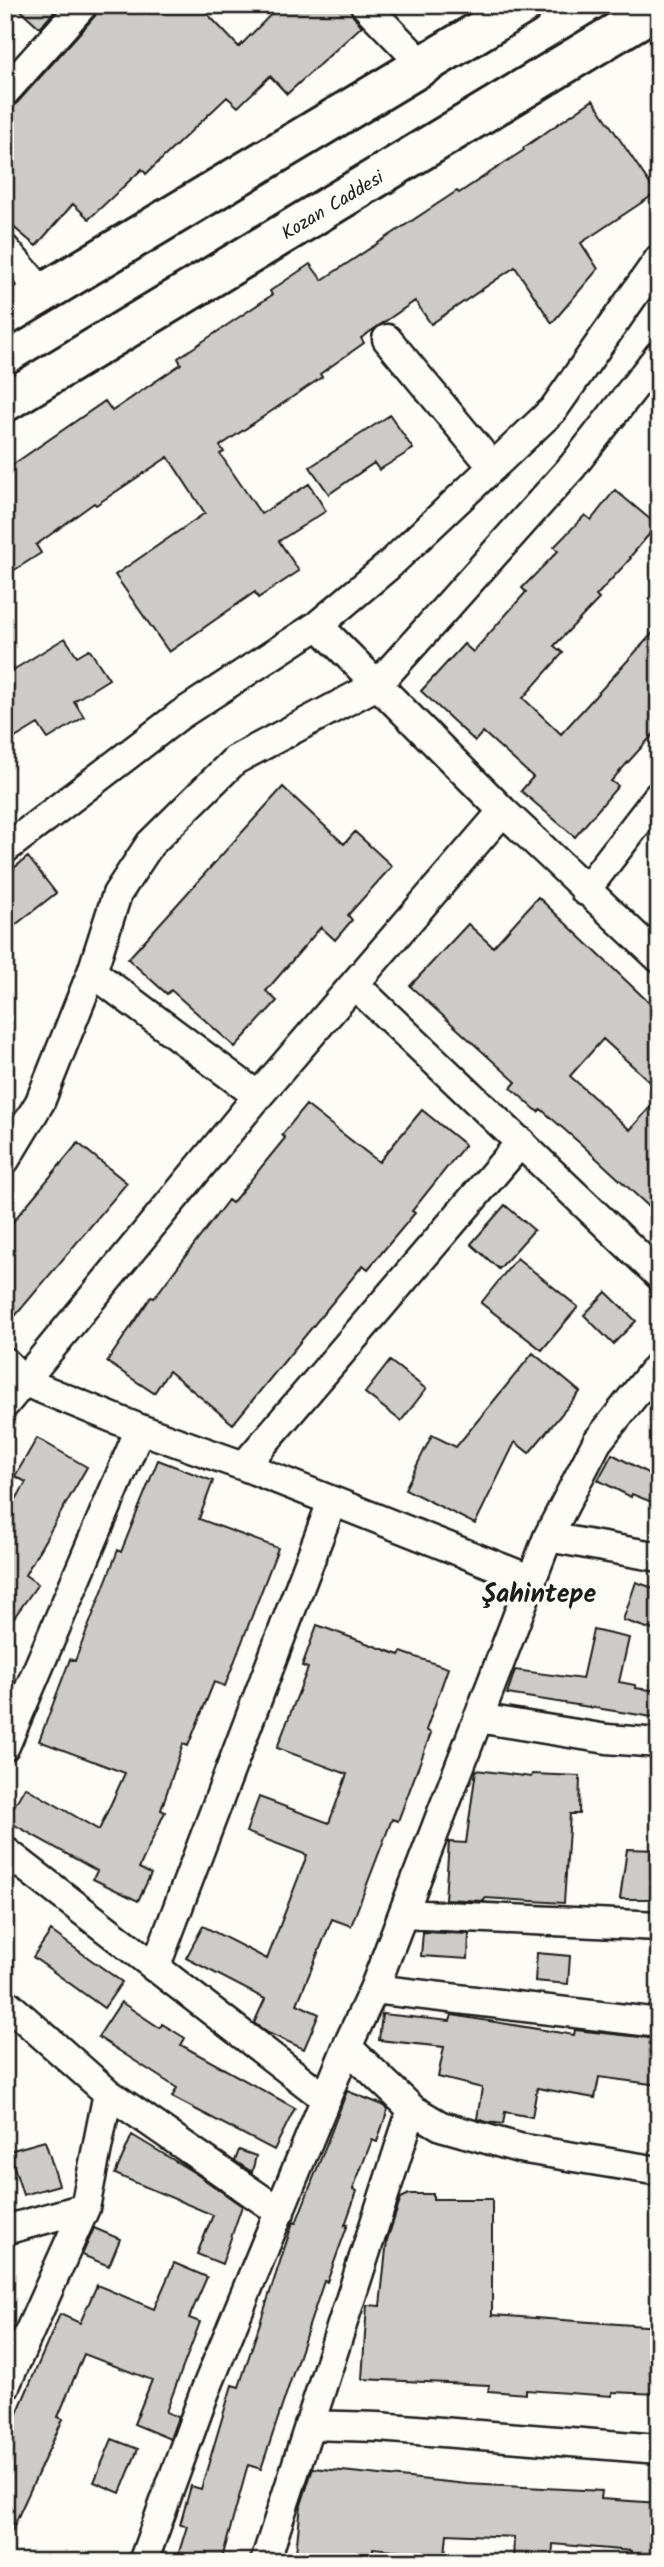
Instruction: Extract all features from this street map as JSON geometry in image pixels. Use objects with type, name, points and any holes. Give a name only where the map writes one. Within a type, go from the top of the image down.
[{"type":"highway","points":[[5,316],[523,5]]},
{"type":"highway","name":"Kozan Caddesi","points":[[5,402],[659,7]]},
{"type":"street","points":[[5,92],[83,5]]},
{"type":"street","points":[[365,5],[424,66]]},
{"type":"street","points":[[5,249],[43,293]]},
{"type":"street","points":[[5,849],[180,715],[318,625],[387,568],[553,410],[659,259]]},
{"type":"street","points":[[387,339],[493,467]]},
{"type":"street","points":[[5,1160],[40,1102],[92,972],[117,894],[150,844],[235,760],[377,685],[572,467],[659,355]]},
{"type":"street","points":[[318,625],[503,811],[659,958]]},
{"type":"street","points":[[585,891],[659,794]]},
{"type":"street","points":[[5,1404],[15,1372],[355,985],[503,811]]},
{"type":"street","points":[[92,972],[258,1096]]},
{"type":"street","points":[[355,985],[659,1275]]},
{"type":"street","points":[[244,1466],[522,1142]]},
{"type":"street","points":[[143,2562],[204,2394],[346,2047],[374,1989],[548,1537],[597,1442],[659,1364]]},
{"type":"street","points":[[15,1372],[140,1429],[244,1466],[533,1580]]},
{"type":"street","points":[[5,1746],[140,1429]]},
{"type":"street","points":[[155,1968],[332,1502]]},
{"type":"street","points":[[548,1537],[659,1557]]},
{"type":"street","points":[[478,1718],[607,1739],[659,1743]]},
{"type":"street","points":[[5,1851],[326,2099]]},
{"type":"street","points":[[403,1914],[659,1926]]},
{"type":"street","points":[[374,1989],[659,2023]]},
{"type":"street","points":[[11,2014],[108,2093],[280,2212]]},
{"type":"street","points":[[346,2047],[412,2109],[441,2126],[519,2148],[659,2171]]},
{"type":"street","points":[[5,2386],[85,2208],[108,2093]]},
{"type":"street","points":[[265,2562],[412,2109]]},
{"type":"street","points":[[5,2230],[85,2208]]},
{"type":"street","points":[[309,2425],[379,2427],[659,2449]]},
{"type":"building","points":[[15,5],[60,5],[40,28]]},
{"type":"building","points":[[99,5],[199,5],[239,47],[280,5],[349,5],[353,16],[362,26],[287,94],[270,76],[238,107],[227,97],[146,174],[142,169],[89,219],[73,204],[36,246],[5,220],[5,111],[17,103],[95,16]]},
{"type":"building","points":[[593,100],[656,193],[581,243],[598,269],[552,323],[515,267],[431,324],[415,301],[361,338],[364,343],[320,374],[322,377],[220,446],[224,452],[220,454],[261,514],[309,484],[326,511],[279,541],[299,571],[258,598],[255,592],[169,652],[115,575],[205,513],[168,457],[96,505],[94,503],[36,545],[41,553],[5,576],[5,470],[105,401],[112,411],[181,364],[178,358],[272,295],[270,291],[310,264],[322,280],[524,150],[523,148]]},
{"type":"building","points":[[390,415],[413,449],[379,470],[374,463],[329,494],[310,467]]},
{"type":"building","points":[[615,490],[657,525],[596,596],[599,599],[554,646],[563,653],[523,698],[561,734],[659,626],[659,728],[611,781],[618,786],[575,837],[521,791],[533,777],[483,732],[475,741],[421,691],[464,644],[473,652],[526,592],[522,588],[558,551],[554,547],[585,515],[591,520]]},
{"type":"building","points":[[65,638],[77,656],[89,649],[109,679],[74,701],[84,717],[48,739],[38,724],[5,744],[5,675]]},
{"type":"building","points":[[283,787],[344,844],[355,832],[392,866],[348,915],[352,920],[335,940],[321,927],[266,991],[277,1001],[235,1047],[171,990],[167,994],[128,959]]},
{"type":"building","points":[[28,857],[56,893],[5,933],[5,875]]},
{"type":"building","points":[[538,897],[659,1012],[659,1090],[603,1039],[570,1076],[630,1130],[659,1097],[659,1216],[541,1109],[538,1112],[511,1088],[516,1082],[410,986],[468,924],[493,947]]},
{"type":"building","points":[[306,1105],[379,1162],[422,1110],[465,1145],[412,1211],[415,1213],[368,1269],[363,1265],[233,1424],[169,1371],[154,1393],[107,1362],[151,1297],[154,1298],[228,1200],[232,1203],[285,1138],[282,1135]]},
{"type":"building","points":[[78,1143],[127,1183],[5,1328],[5,1231]]},
{"type":"building","points":[[505,1205],[534,1230],[499,1269],[471,1244]]},
{"type":"building","points":[[517,1258],[578,1307],[542,1350],[481,1303]]},
{"type":"building","points":[[606,1292],[636,1321],[613,1344],[584,1315]]},
{"type":"building","points":[[533,1353],[580,1392],[529,1453],[515,1442],[475,1524],[405,1489],[432,1435],[456,1447]]},
{"type":"building","points":[[390,1361],[426,1389],[401,1421],[365,1393]]},
{"type":"building","points":[[37,1438],[87,1467],[25,1575],[38,1584],[5,1630],[5,1519],[26,1482],[15,1476]]},
{"type":"building","points":[[612,1454],[659,1479],[659,1505],[632,1494],[631,1497],[598,1480]]},
{"type":"building","points":[[158,1460],[213,1481],[199,1519],[278,1548],[225,1686],[214,1682],[188,1746],[183,1744],[161,1810],[165,1812],[139,1868],[151,1874],[138,1901],[93,1879],[97,1871],[6,1820],[25,1787],[99,1830],[125,1773],[39,1741],[70,1659],[75,1661],[118,1550],[121,1552]]},
{"type":"building","points":[[636,1582],[659,1590],[659,1632],[623,1620]]},
{"type":"building","points":[[317,1625],[399,1655],[401,1652],[448,1668],[426,1730],[431,1733],[398,1821],[392,1819],[351,1926],[332,1919],[297,2004],[319,2014],[304,2049],[268,2033],[254,2023],[265,1999],[186,1958],[203,1926],[267,1959],[307,1855],[246,1832],[259,1797],[329,1823],[347,1774],[277,1748],[308,1668],[302,1666]]},
{"type":"building","points":[[593,1630],[629,1638],[619,1682],[635,1685],[635,1688],[659,1691],[659,1718],[507,1694],[515,1670],[582,1679]]},
{"type":"building","points":[[476,1770],[531,1777],[532,1774],[580,1776],[579,1814],[570,1814],[564,1903],[485,1898],[484,1901],[445,1899],[449,1842],[466,1843]]},
{"type":"building","points":[[627,1849],[659,1850],[659,1899],[620,1899]]},
{"type":"building","points":[[51,1931],[122,1982],[104,2008],[33,1957]]},
{"type":"building","points":[[423,1932],[469,1934],[468,1959],[421,1956]]},
{"type":"building","points":[[537,1953],[570,1956],[568,1984],[535,1981]]},
{"type":"building","points":[[121,2002],[160,2028],[162,2024],[185,2038],[181,2045],[295,2108],[274,2150],[172,2097],[177,2088],[98,2037]]},
{"type":"building","points":[[382,2014],[450,2021],[452,2015],[574,2035],[575,2030],[659,2039],[659,2085],[599,2077],[595,2098],[537,2088],[532,2117],[505,2112],[503,2124],[487,2122],[477,2119],[482,2088],[438,2077],[444,2047],[379,2040]]},
{"type":"building","points":[[347,2091],[388,2109],[377,2142],[372,2140],[353,2189],[357,2191],[345,2225],[348,2224],[327,2282],[324,2281],[261,2469],[248,2465],[221,2562],[176,2562],[187,2526],[180,2525],[191,2486],[201,2489],[232,2385],[239,2387],[293,2222],[296,2223]]},
{"type":"building","points":[[132,2135],[195,2173],[242,2206],[222,2264],[197,2254],[213,2215],[115,2174]]},
{"type":"building","points":[[45,2141],[59,2185],[23,2195],[9,2151]]},
{"type":"building","points":[[239,2150],[256,2156],[252,2172],[235,2161]]},
{"type":"building","points":[[409,2194],[433,2194],[433,2199],[492,2199],[492,2315],[659,2327],[659,2394],[612,2392],[612,2396],[526,2390],[526,2394],[489,2391],[489,2385],[362,2379],[367,2305],[380,2306],[387,2240],[401,2198]]},
{"type":"building","points":[[94,2228],[120,2239],[109,2266],[82,2255]]},
{"type":"building","points":[[174,2263],[207,2277],[189,2318],[200,2322],[166,2412],[178,2417],[170,2439],[134,2424],[152,2380],[84,2354],[58,2417],[63,2419],[5,2545],[5,2441],[60,2314],[80,2323],[97,2285],[154,2309]]},
{"type":"building","points":[[112,2439],[138,2449],[120,2493],[94,2482]]},
{"type":"building","points":[[313,2468],[467,2484],[602,2491],[601,2499],[659,2503],[659,2562],[631,2562],[631,2551],[553,2544],[552,2562],[513,2562],[514,2537],[447,2534],[445,2555],[373,2548],[372,2562],[295,2562],[301,2505]]},
{"type":"district","name":"Şahintepe","points":[[539,1593]]}]
